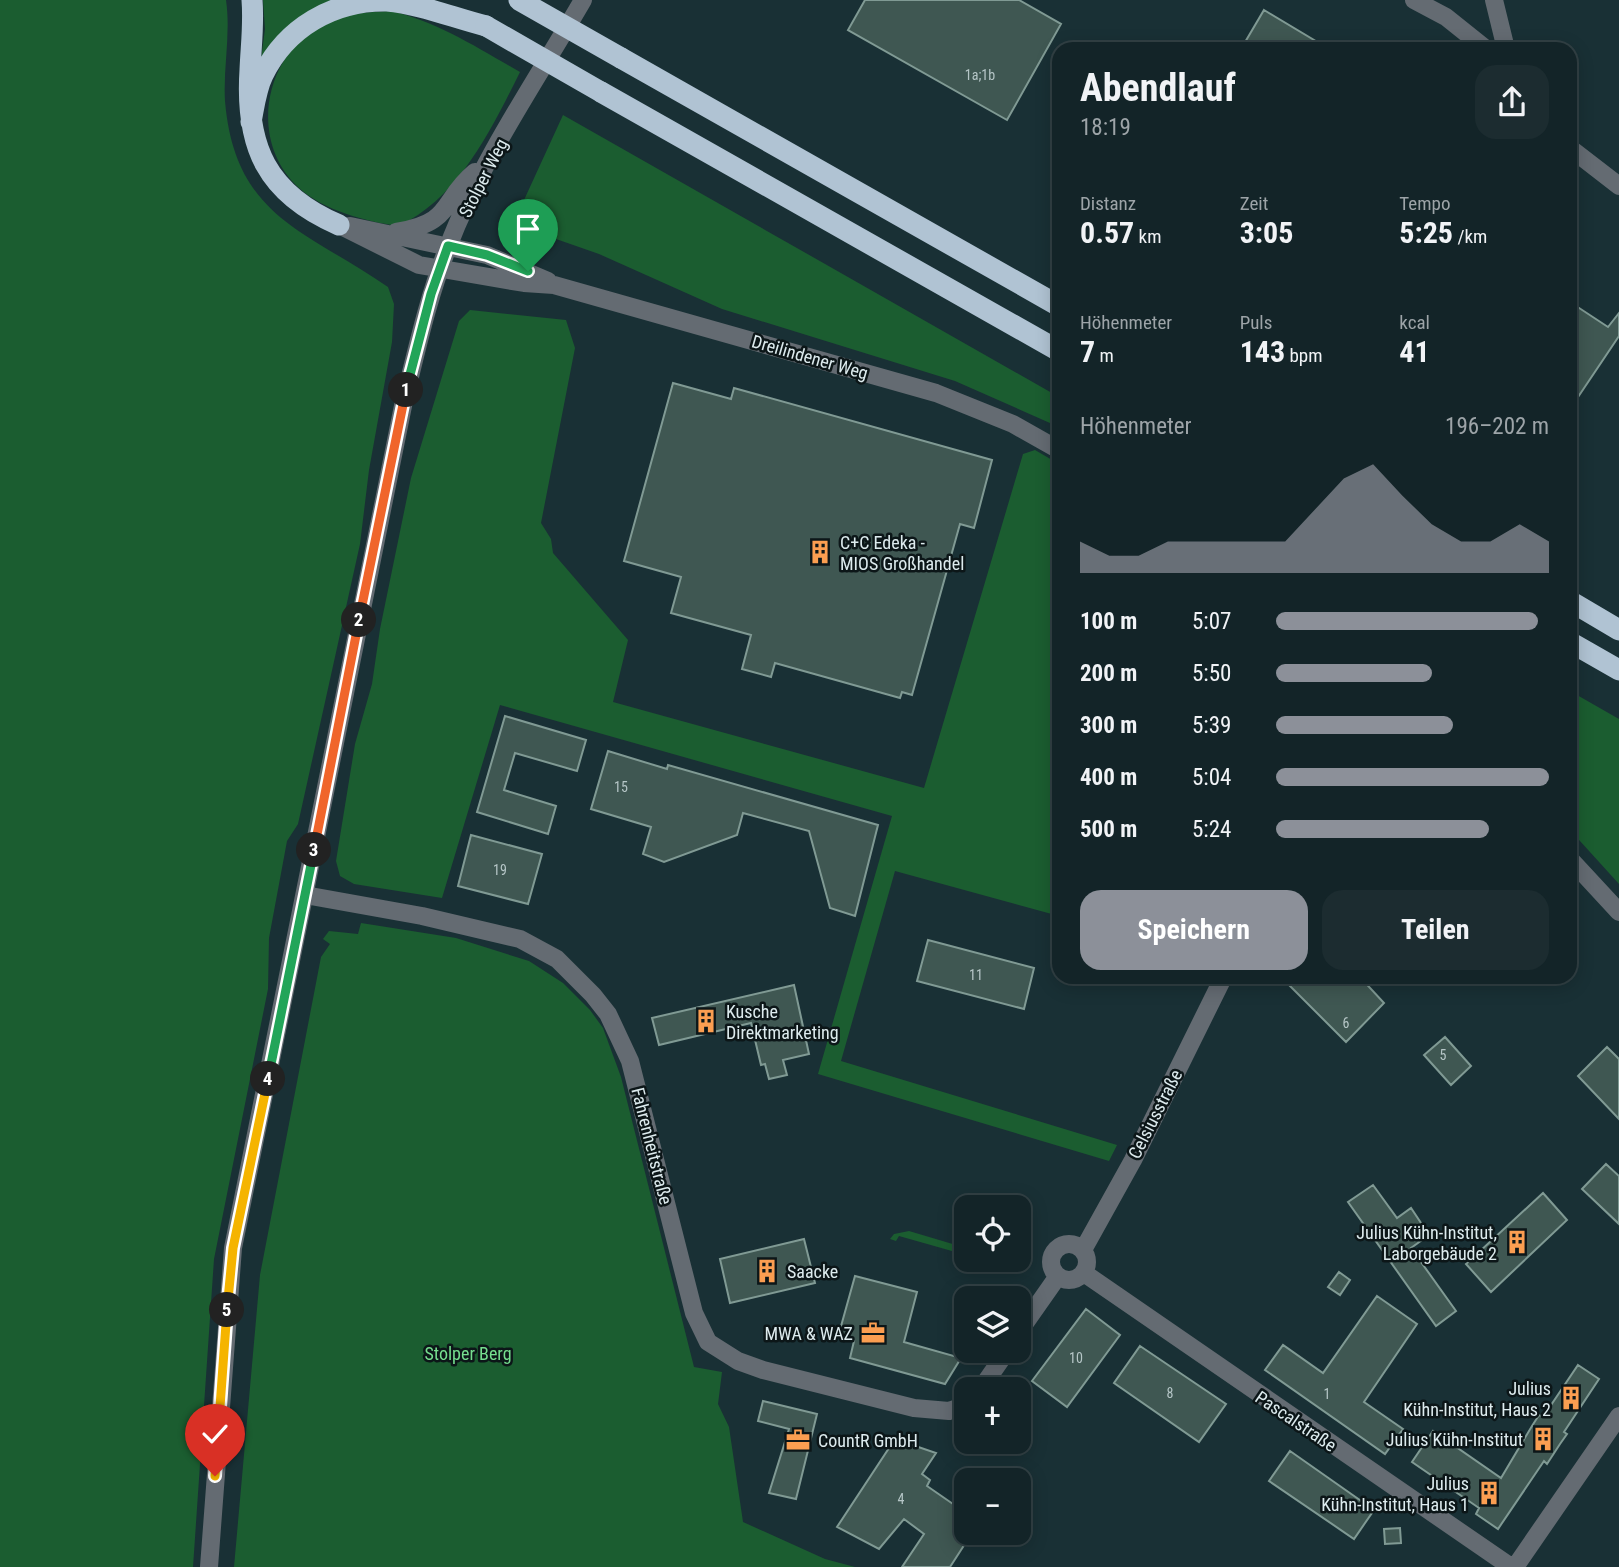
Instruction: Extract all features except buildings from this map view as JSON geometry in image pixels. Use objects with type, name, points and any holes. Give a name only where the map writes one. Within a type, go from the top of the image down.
[{"type":"highway","points":[[252,0],[254,25],[250,71],[251,122],[259,151],[272,175],[288,195],[307,211],[340,225]]},
{"type":"highway","points":[[440,0],[1052,347]]},
{"type":"highway","points":[[519,0],[1052,302]]},
{"type":"highway","points":[[251,122],[262,77],[283,43],[298,27],[327,10],[349,3],[388,1],[486,26]]},
{"type":"highway","points":[[1577,605],[1619,630]]},
{"type":"highway","points":[[1577,646],[1619,670]]},
{"type":"street","name":"Stolper Weg","points":[[209,1567],[233,1248],[396,435],[448,246],[487,164],[583,0]]},
{"type":"street","points":[[1414,0],[1447,17],[1477,42]]},
{"type":"street","points":[[1495,1],[1504,42]]},
{"type":"street","points":[[1577,153],[1619,186]]},
{"type":"street","points":[[389,233],[431,223],[445,212],[472,174],[487,164]]},
{"type":"street","name":"Dreilindener Weg","points":[[340,225],[448,246],[510,263],[554,285]]},
{"type":"street","name":"Dreilindener Weg","points":[[340,225],[401,259],[440,271],[554,285],[936,393],[1013,424],[1052,446]]},
{"type":"street","points":[[1577,867],[1619,912]]},
{"type":"street","name":"Fahrenheitstraße","points":[[305,895],[422,916],[520,939],[557,959],[608,1014],[630,1061],[694,1313],[708,1342],[720,1351],[762,1370],[914,1408],[954,1409]]},
{"type":"street","name":"Celsiusstraße","points":[[1083,1250],[1133,1160],[1220,984]]},
{"type":"street","points":[[1073,1244],[1083,1250],[1087,1262],[1084,1273],[1074,1280],[1058,1276],[1051,1260],[1056,1249],[1073,1244]]},
{"type":"street","name":"Pascalstraße","points":[[1084,1273],[1513,1567]]},
{"type":"street","points":[[1031,1314],[1058,1276]]},
{"type":"street","points":[[1513,1567],[1619,1416]]},
{"type":"green space","points":[[0,0],[226,0],[228,25],[225,101],[232,140],[243,171],[259,196],[280,216],[303,234],[388,287],[394,304],[392,342],[369,470],[360,544],[298,824],[287,841],[269,938],[268,989],[214,1259],[193,1567],[0,1567]]},
{"type":"green space","points":[[263,0],[343,0],[259,74],[265,29]]},
{"type":"green space","points":[[391,11],[441,29],[520,72],[485,139],[456,180],[439,198],[399,226],[346,214],[309,196],[283,169],[273,147],[268,124],[269,100],[276,77],[287,56],[303,38],[323,24],[340,17]]},
{"type":"green space","points":[[563,115],[1052,393],[1052,424],[955,381],[722,309],[599,254],[513,224]]},
{"type":"green space","points":[[470,310],[566,320],[575,348],[541,523],[551,539],[553,553],[628,640],[613,702],[924,788],[1023,454],[1035,450],[1052,460],[1052,914],[895,871],[841,1061],[1117,1145],[1109,1161],[818,1074],[892,816],[500,705],[442,898],[354,884],[340,876],[336,861],[355,744],[372,684],[380,629],[411,478],[459,321]]},
{"type":"green space","points":[[1577,695],[1619,719],[1619,884],[1577,838]]},
{"type":"green space","name":"Stolper Berg","points":[[361,923],[456,938],[529,961],[563,983],[590,1010],[603,1028],[621,1077],[694,1367],[722,1372],[718,1404],[729,1427],[743,1522],[825,1559],[855,1567],[234,1567],[260,1275],[321,957],[330,944],[323,939],[329,931],[358,934]]},
{"type":"green space","points":[[909,1231],[954,1244],[954,1252],[899,1236],[896,1241],[890,1239],[894,1234]]},
{"type":"place","name":"C+C Edeka - MIOS Großhandel","points":[[820,552]]},
{"type":"place","name":"Kusche Direktmarketing","points":[[706,1021]]},
{"type":"place","name":"Julius Kühn-Institut, Laborgebäude 2","points":[[1517,1242]]},
{"type":"place","name":"Saacke","points":[[767,1271]]},
{"type":"place","name":"MWA & WAZ","points":[[873,1333]]},
{"type":"place","name":"Julius Kühn-Institut, Haus 2","points":[[1571,1398]]},
{"type":"place","name":"Julius Kühn-Institut","points":[[1543,1439]]},
{"type":"place","name":"CountR GmbH","points":[[798,1440]]},
{"type":"place","name":"Julius Kühn-Institut, Haus 1","points":[[1489,1493]]},
{"type":"route","points":[[215,1476],[233,1248],[396,435],[431,294],[448,246],[487,255],[528,271]]}]
